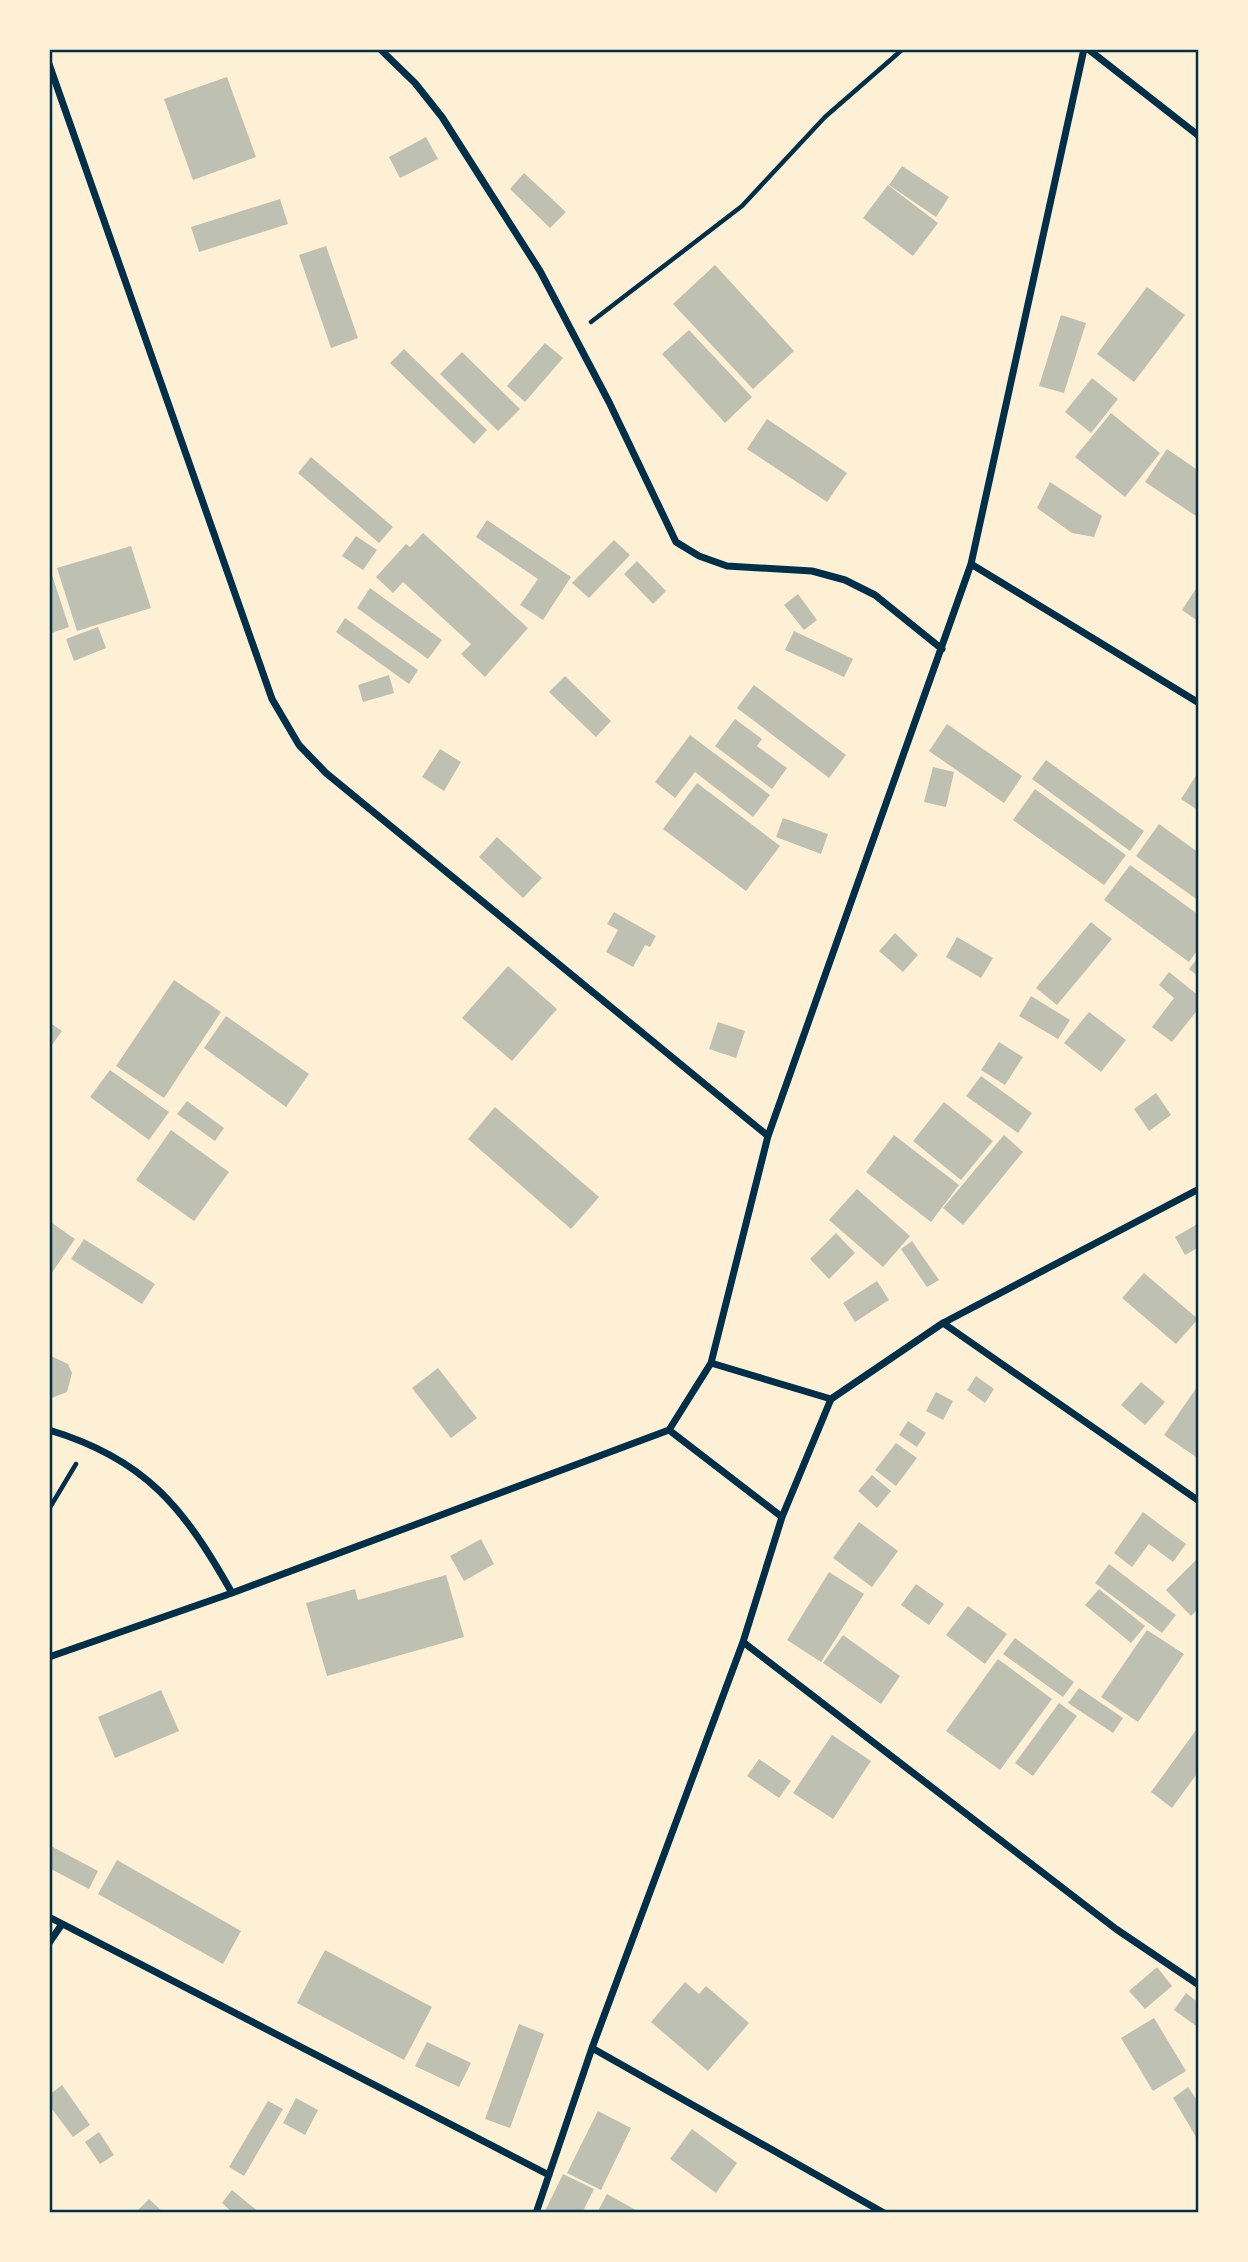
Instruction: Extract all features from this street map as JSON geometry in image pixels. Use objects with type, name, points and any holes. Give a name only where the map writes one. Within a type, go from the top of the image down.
[{"type":"street","points":[[380,49],[415,83],[442,117],[540,271],[676,542],[699,556],[727,566],[812,571],[845,580],[875,595],[942,649]]},
{"type":"street","points":[[49,1657],[232,1593],[669,1430],[710,1363],[768,1136],[971,564],[1086,49],[1199,136]]},
{"type":"street","points":[[49,64],[268,686],[285,725],[299,745],[326,773],[768,1136]]},
{"type":"street","points":[[971,564],[1199,703]]},
{"type":"street","points":[[536,2213],[592,2048],[743,1642],[782,1517],[831,1399],[943,1323],[1199,1189]]},
{"type":"street","points":[[943,1323],[1199,1501]]},
{"type":"street","points":[[710,1363],[831,1399]]},
{"type":"street","points":[[49,1430],[89,1442],[143,1476],[174,1504],[199,1534],[232,1593]]},
{"type":"street","points":[[669,1430],[782,1517]]},
{"type":"street","points":[[743,1642],[1116,1929],[1199,1985]]},
{"type":"street","points":[[49,1917],[549,2175]]},
{"type":"street","points":[[49,1943],[62,1924]]},
{"type":"street","points":[[592,2048],[884,2213]]},
{"type":"path","points":[[574,335],[702,239],[742,205],[825,117],[903,49]]},
{"type":"path","points":[[49,1509],[89,1442]]},
{"type":"building","points":[[227,77],[256,157],[193,180],[164,99]]},
{"type":"building","points":[[426,137],[438,159],[400,178],[389,157]]},
{"type":"building","points":[[902,166],[949,197],[936,217],[889,185]]},
{"type":"building","points":[[524,173],[566,212],[550,228],[510,189]]},
{"type":"building","points":[[888,185],[938,223],[913,256],[863,218]]},
{"type":"building","points":[[280,199],[288,224],[199,252],[191,227]]},
{"type":"building","points":[[326,246],[358,338],[331,348],[299,255]]},
{"type":"building","points":[[715,265],[794,351],[753,389],[673,304]]},
{"type":"building","points":[[1147,287],[1185,315],[1134,382],[1097,354]]},
{"type":"building","points":[[1061,315],[1086,323],[1064,393],[1039,386]]},
{"type":"building","points":[[689,330],[752,397],[725,423],[662,354]]},
{"type":"building","points":[[545,343],[563,358],[525,402],[507,386]]},
{"type":"building","points":[[404,349],[487,430],[474,444],[390,363]]},
{"type":"building","points":[[462,352],[520,409],[498,431],[440,374]]},
{"type":"building","points":[[1092,378],[1118,399],[1091,433],[1065,412]]},
{"type":"building","points":[[1111,413],[1160,453],[1125,497],[1075,457]]},
{"type":"building","points":[[767,419],[847,473],[827,502],[747,449]]},
{"type":"building","points":[[1167,449],[1199,471],[1199,518],[1145,482]]},
{"type":"building","points":[[311,457],[393,527],[379,543],[298,473]]},
{"type":"building","points":[[1050,482],[1102,516],[1094,537],[1072,533],[1037,508]]},
{"type":"building","points":[[487,520],[571,577],[543,620],[520,605],[538,579],[476,537]]},
{"type":"building","points":[[423,533],[528,628],[485,677],[461,654],[471,644],[403,582],[393,593],[376,577],[406,544],[410,547]]},
{"type":"building","points":[[356,536],[377,550],[363,570],[342,556]]},
{"type":"building","points":[[614,540],[630,555],[589,598],[572,583]]},
{"type":"building","points":[[131,546],[151,608],[77,631],[57,568]]},
{"type":"building","points":[[637,561],[666,591],[653,604],[624,574]]},
{"type":"building","points":[[51,572],[69,627],[49,634],[49,573]]},
{"type":"building","points":[[1199,584],[1199,622],[1182,610]]},
{"type":"building","points":[[370,588],[442,640],[428,659],[357,608]]},
{"type":"building","points":[[798,594],[817,620],[804,630],[784,605]]},
{"type":"building","points":[[345,618],[418,670],[409,684],[336,632]]},
{"type":"building","points":[[98,627],[106,648],[74,661],[66,639]]},
{"type":"building","points":[[794,631],[853,659],[844,677],[785,650]]},
{"type":"building","points":[[389,675],[394,693],[363,702],[358,685]]},
{"type":"building","points":[[565,676],[611,721],[596,737],[549,692]]},
{"type":"building","points":[[754,685],[846,755],[829,778],[737,708]]},
{"type":"building","points":[[735,719],[762,739],[757,746],[787,768],[772,789],[715,746]]},
{"type":"building","points":[[947,724],[1022,776],[1004,803],[929,751]]},
{"type":"building","points":[[690,735],[770,795],[753,817],[695,772],[675,798],[655,782]]},
{"type":"building","points":[[440,749],[461,762],[444,791],[422,777]]},
{"type":"building","points":[[1046,760],[1144,831],[1130,851],[1032,779]]},
{"type":"building","points":[[933,767],[954,772],[946,807],[924,802]]},
{"type":"building","points":[[1199,771],[1199,811],[1181,799]]},
{"type":"building","points":[[697,783],[780,846],[746,891],[663,829]]},
{"type":"building","points":[[1035,789],[1126,855],[1104,885],[1013,820]]},
{"type":"building","points":[[783,818],[828,834],[821,854],[776,837]]},
{"type":"building","points":[[1159,824],[1199,853],[1199,901],[1136,856]]},
{"type":"building","points":[[497,837],[542,878],[523,898],[479,857]]},
{"type":"building","points":[[1130,865],[1199,915],[1199,948],[1189,962],[1104,900]]},
{"type":"building","points":[[614,912],[656,936],[650,947],[645,945],[633,967],[606,952],[618,930],[607,924]]},
{"type":"building","points":[[1091,922],[1112,939],[1057,1005],[1036,988]]},
{"type":"building","points":[[895,933],[918,955],[903,972],[879,951]]},
{"type":"building","points":[[957,937],[993,958],[981,978],[946,957]]},
{"type":"building","points":[[1199,956],[1199,977],[1189,969]]},
{"type":"building","points":[[508,966],[557,1009],[512,1061],[462,1018]]},
{"type":"building","points":[[1169,972],[1199,996],[1199,1008],[1172,1042],[1152,1027],[1174,998],[1159,985]]},
{"type":"building","points":[[174,980],[221,1012],[164,1098],[116,1066]]},
{"type":"building","points":[[1031,996],[1070,1020],[1058,1039],[1019,1016]]},
{"type":"building","points":[[1089,1012],[1126,1040],[1101,1072],[1064,1043]]},
{"type":"building","points":[[226,1016],[309,1074],[286,1107],[204,1048]]},
{"type":"building","points":[[49,1022],[62,1031],[49,1049]]},
{"type":"building","points":[[718,1022],[745,1031],[736,1058],[709,1049]]},
{"type":"building","points":[[999,1042],[1023,1057],[1005,1085],[981,1070]]},
{"type":"building","points":[[110,1070],[169,1112],[149,1140],[90,1097]]},
{"type":"building","points":[[981,1076],[1032,1113],[1018,1133],[966,1096]]},
{"type":"building","points":[[1156,1093],[1171,1115],[1149,1131],[1134,1109]]},
{"type":"building","points":[[187,1101],[224,1128],[215,1141],[177,1114]]},
{"type":"building","points":[[944,1102],[993,1141],[961,1180],[913,1141]]},
{"type":"building","points":[[495,1107],[599,1197],[571,1229],[468,1139]]},
{"type":"building","points":[[171,1130],[229,1172],[194,1221],[136,1180]]},
{"type":"building","points":[[894,1135],[959,1185],[931,1222],[866,1172]]},
{"type":"building","points":[[1004,1135],[1023,1152],[963,1225],[943,1208]]},
{"type":"building","points":[[857,1189],[910,1236],[883,1267],[829,1220]]},
{"type":"building","points":[[49,1221],[75,1239],[49,1277]]},
{"type":"building","points":[[1199,1223],[1199,1247],[1185,1255],[1175,1237]]},
{"type":"building","points":[[836,1233],[855,1253],[829,1279],[810,1259]]},
{"type":"building","points":[[84,1239],[155,1284],[142,1304],[71,1259]]},
{"type":"building","points":[[912,1241],[939,1280],[927,1287],[901,1249]]},
{"type":"building","points":[[1144,1273],[1198,1319],[1176,1344],[1122,1298]]},
{"type":"building","points":[[877,1281],[889,1300],[855,1322],[843,1303]]},
{"type":"building","points":[[49,1355],[68,1364],[72,1373],[67,1392],[49,1399]]},
{"type":"building","points":[[438,1368],[477,1418],[451,1438],[412,1388]]},
{"type":"building","points":[[976,1376],[994,1389],[985,1403],[967,1390]]},
{"type":"building","points":[[1141,1382],[1165,1402],[1145,1425],[1121,1405]]},
{"type":"building","points":[[1199,1384],[1199,1459],[1164,1435]]},
{"type":"building","points":[[936,1392],[953,1401],[943,1420],[926,1411]]},
{"type":"building","points":[[908,1421],[926,1433],[917,1447],[899,1435]]},
{"type":"building","points":[[896,1443],[917,1458],[896,1486],[875,1470]]},
{"type":"building","points":[[872,1475],[891,1491],[877,1508],[858,1491]]},
{"type":"building","points":[[1143,1512],[1186,1544],[1173,1562],[1149,1544],[1132,1567],[1114,1553]]},
{"type":"building","points":[[859,1522],[898,1551],[872,1587],[833,1558]]},
{"type":"building","points":[[481,1539],[494,1564],[464,1581],[450,1556]]},
{"type":"building","points":[[1199,1557],[1199,1608],[1191,1616],[1166,1590]]},
{"type":"building","points":[[1109,1564],[1176,1615],[1162,1633],[1095,1583]]},
{"type":"building","points":[[829,1572],[864,1594],[821,1662],[787,1640]]},
{"type":"building","points":[[446,1575],[464,1637],[327,1676],[306,1603],[355,1589],[358,1600]]},
{"type":"building","points":[[916,1584],[944,1604],[929,1625],[901,1605]]},
{"type":"building","points":[[1099,1589],[1145,1626],[1131,1643],[1085,1605]]},
{"type":"building","points":[[968,1606],[1007,1634],[985,1664],[946,1635]]},
{"type":"building","points":[[1147,1630],[1184,1654],[1138,1722],[1101,1697]]},
{"type":"building","points":[[843,1635],[900,1676],[881,1704],[823,1663]]},
{"type":"building","points":[[1015,1638],[1074,1682],[1063,1697],[1003,1654]]},
{"type":"building","points":[[998,1659],[1052,1699],[1000,1770],[946,1731]]},
{"type":"building","points":[[1079,1688],[1123,1718],[1113,1733],[1068,1703]]},
{"type":"building","points":[[161,1690],[179,1731],[115,1758],[98,1717]]},
{"type":"building","points":[[1059,1703],[1077,1716],[1033,1776],[1015,1763]]},
{"type":"building","points":[[1199,1726],[1199,1771],[1172,1808],[1151,1792]]},
{"type":"building","points":[[832,1735],[871,1761],[833,1819],[793,1793]]},
{"type":"building","points":[[759,1759],[791,1781],[779,1798],[747,1776]]},
{"type":"building","points":[[49,1845],[98,1871],[89,1889],[49,1868]]},
{"type":"building","points":[[117,1860],[241,1931],[223,1964],[98,1894]]},
{"type":"building","points":[[325,1950],[432,2007],[404,2060],[297,2003]]},
{"type":"building","points":[[1157,1967],[1172,1986],[1145,2009],[1129,1991]]},
{"type":"building","points":[[685,1982],[699,1994],[706,1986],[749,2023],[708,2071],[651,2022]]},
{"type":"building","points":[[1186,1993],[1199,2003],[1199,2028],[1174,2010]]},
{"type":"building","points":[[1154,2018],[1186,2071],[1153,2091],[1121,2038]]},
{"type":"building","points":[[519,2024],[544,2034],[510,2128],[485,2119]]},
{"type":"building","points":[[427,2042],[471,2063],[459,2087],[415,2066]]},
{"type":"building","points":[[62,2085],[90,2125],[73,2137],[49,2105],[49,2095]]},
{"type":"building","points":[[1188,2087],[1199,2103],[1199,2142],[1173,2098]]},
{"type":"building","points":[[296,2098],[318,2110],[305,2135],[283,2123]]},
{"type":"building","points":[[268,2101],[283,2109],[244,2176],[229,2167]]},
{"type":"building","points":[[598,2111],[631,2128],[601,2190],[567,2173]]},
{"type":"building","points":[[692,2129],[737,2163],[716,2193],[670,2159]]},
{"type":"building","points":[[99,2132],[114,2155],[100,2164],[85,2142]]},
{"type":"building","points":[[563,2174],[594,2189],[582,2213],[544,2213]]},
{"type":"building","points":[[232,2190],[260,2213],[233,2213],[222,2203]]},
{"type":"building","points":[[607,2194],[641,2213],[597,2213]]},
{"type":"building","points":[[149,2199],[164,2213],[135,2213]]}]
